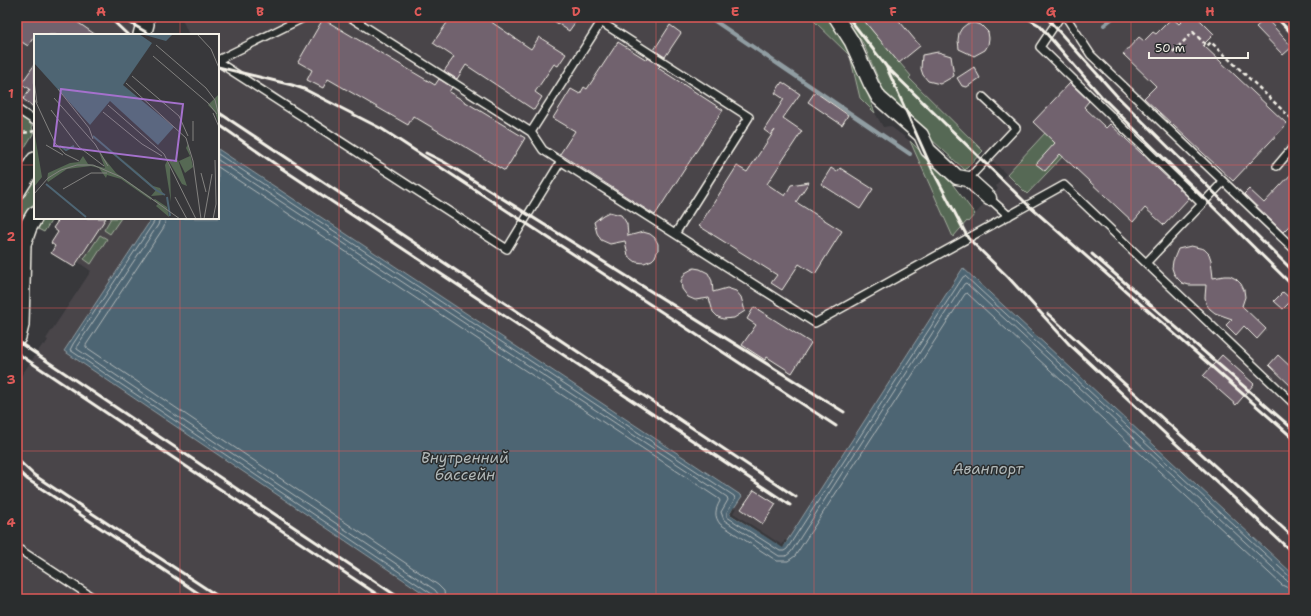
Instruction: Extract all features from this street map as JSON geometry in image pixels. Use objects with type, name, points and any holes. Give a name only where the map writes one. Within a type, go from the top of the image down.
[{"type":"street","points":[[142,34],[145,17]]},
{"type":"street","points":[[836,17],[852,42],[879,98],[920,135],[928,150],[957,177],[968,179],[990,198]]},
{"type":"street","points":[[17,190],[34,163]]},
{"type":"street","points":[[17,337],[19,332],[18,306],[22,244],[28,227],[34,217]]},
{"type":"lane","points":[[219,60],[305,17]]},
{"type":"lane","points":[[350,17],[530,132],[543,150],[815,323],[1064,185],[1294,404]]},
{"type":"lane","points":[[1060,17],[1040,47],[1202,204]]},
{"type":"lane","points":[[1066,17],[1091,55],[1294,249]]},
{"type":"lane","points":[[530,132],[601,22],[749,117],[675,234]]},
{"type":"lane","points":[[219,62],[507,249],[561,161]]},
{"type":"lane","points":[[968,179],[1016,128],[983,98]]},
{"type":"lane","points":[[17,109],[34,120]]},
{"type":"lane","points":[[1276,166],[1294,146]]},
{"type":"lane","points":[[1146,264],[1223,182]]},
{"type":"lane","points":[[990,198],[1009,216]]},
{"type":"lane","points":[[17,548],[95,599]]},
{"type":"path","points":[[1173,52],[1192,32],[1207,46],[1211,42],[1294,121]]},
{"type":"path","points":[[17,134],[34,131]]},
{"type":"shaded area","points":[[17,17],[131,17],[134,31],[132,34],[34,34],[34,110],[17,99]]},
{"type":"shaded area","points":[[181,17],[817,17],[814,22],[850,56],[860,98],[875,113],[883,127],[890,126],[910,141],[953,237],[998,189],[996,186],[1006,174],[909,78],[911,76],[861,17],[1294,17],[1294,575],[963,269],[783,548],[730,514],[741,496],[219,150],[219,34],[189,34]]},
{"type":"shaded area","points":[[105,219],[151,219],[64,351],[432,599],[17,599],[17,382],[43,344],[45,345],[48,340],[46,339],[91,271],[78,262]]},
{"type":"green space","points":[[817,17],[828,17],[853,56],[875,113],[860,98],[850,56],[814,21]]},
{"type":"green space","points":[[844,17],[861,17],[911,76],[909,78],[983,151],[965,170],[887,99],[863,43]]},
{"type":"green space","points":[[17,114],[30,124],[33,134],[17,160]]},
{"type":"green space","points":[[1045,133],[1066,153],[1027,194],[1007,174]]},
{"type":"green space","points":[[910,141],[947,177],[975,214],[953,237]]},
{"type":"green space","points":[[34,178],[34,203],[22,222],[18,222],[17,206]]},
{"type":"green space","points":[[41,219],[52,219],[44,232],[36,228]]},
{"type":"green space","points":[[110,219],[120,219],[110,234],[104,230]]},
{"type":"green space","points":[[100,235],[107,239],[91,264],[84,259]]},
{"type":"water","name":"Внутренний бассейн","points":[[219,150],[742,496],[730,514],[783,547],[963,268],[1294,575],[1294,599],[432,599],[64,351],[151,219],[219,219]]},
{"type":"pier","points":[[734,507],[736,508],[733,513],[782,545],[785,540],[787,541],[783,548],[730,514]]},
{"type":"building","points":[[17,17],[70,17],[95,34],[34,34],[28,46],[17,39]]},
{"type":"building","points":[[451,17],[484,17],[531,49],[539,37],[566,54],[558,66],[554,64],[535,92],[542,97],[534,110],[466,65],[457,79],[444,71],[454,57],[433,43]]},
{"type":"building","points":[[548,17],[579,17],[569,31]]},
{"type":"building","points":[[861,17],[896,17],[920,46],[899,63]]},
{"type":"building","points":[[1186,17],[1197,17],[1214,34],[1203,45],[1287,124],[1233,181],[1144,98],[1156,86],[1123,54],[1139,37],[1144,41],[1153,32],[1156,34],[1172,18],[1179,24]]},
{"type":"building","points":[[1266,18],[1292,47],[1283,55],[1256,27]]},
{"type":"building","points":[[323,19],[435,85],[439,79],[452,87],[449,92],[525,138],[505,171],[413,116],[408,125],[328,79],[323,88],[307,80],[312,70],[298,62]]},
{"type":"building","points":[[974,23],[981,25],[988,32],[989,38],[988,45],[985,50],[974,56],[959,49],[958,40],[959,33],[962,28],[967,24]]},
{"type":"building","points":[[670,25],[681,33],[665,57],[654,50]]},
{"type":"building","points":[[618,42],[647,60],[648,58],[660,66],[658,68],[723,110],[655,215],[560,154],[575,131],[553,118],[571,89],[580,94],[584,87],[587,89]]},
{"type":"building","points":[[938,52],[951,56],[954,76],[940,84],[928,81],[923,75],[921,69],[922,55]]},
{"type":"building","points":[[34,65],[34,107],[23,99],[30,89],[21,84]]},
{"type":"building","points":[[974,67],[980,78],[967,87],[962,86],[957,78]]},
{"type":"building","points":[[782,82],[800,94],[783,118],[802,131],[767,184],[785,196],[791,185],[809,182],[796,202],[842,231],[815,274],[799,264],[782,290],[771,283],[777,275],[699,226],[737,166],[747,172],[775,130],[771,135],[764,130],[784,99],[775,93]]},
{"type":"building","points":[[1070,83],[1089,101],[1084,107],[1106,128],[1110,124],[1189,198],[1164,225],[1145,208],[1133,222],[1060,154],[1045,171],[1036,164],[1055,143],[1033,122]]},
{"type":"building","points":[[815,92],[848,115],[842,125],[808,102]]},
{"type":"building","points":[[831,168],[837,172],[840,168],[873,189],[860,209],[821,184]]},
{"type":"building","points":[[1294,171],[1294,221],[1283,232],[1244,194],[1249,189],[1264,203]]},
{"type":"building","points":[[609,212],[621,215],[627,224],[628,236],[643,232],[650,234],[655,238],[658,244],[658,250],[652,260],[644,263],[636,262],[628,256],[625,241],[610,244],[601,240],[594,222]]},
{"type":"building","points":[[59,219],[105,219],[74,267],[51,253],[55,246],[51,243],[58,232],[53,228]]},
{"type":"building","points":[[1191,246],[1204,249],[1209,254],[1213,278],[1230,276],[1241,284],[1245,297],[1242,306],[1266,329],[1257,339],[1244,326],[1236,335],[1226,325],[1232,319],[1215,313],[1210,309],[1206,304],[1206,285],[1189,285],[1182,283],[1174,274],[1172,268],[1173,261],[1178,249]]},
{"type":"building","points":[[694,268],[708,273],[712,281],[713,292],[727,288],[736,291],[741,297],[745,311],[734,318],[723,319],[718,317],[713,312],[709,298],[695,300],[688,297],[682,289],[681,281],[685,273]]},
{"type":"building","points":[[1283,292],[1292,300],[1283,309],[1274,301]]},
{"type":"building","points":[[754,307],[811,343],[792,373],[767,357],[765,360],[742,345],[756,325],[747,319]]},
{"type":"building","points":[[1222,355],[1254,384],[1236,405],[1203,376]]},
{"type":"building","points":[[1278,355],[1294,370],[1294,389],[1269,365]]},
{"type":"building","points":[[754,490],[776,504],[763,524],[741,509]]},
{"type":"waterway","points":[[709,17],[910,154]]},
{"type":"waterway","points":[[1104,25],[1114,17]]},
{"type":"railway","points":[[109,17],[127,34]]},
{"type":"railway","points":[[120,17],[149,34]]},
{"type":"railway","points":[[848,17],[886,66],[1028,205],[1294,439]]},
{"type":"railway","points":[[1025,17],[1039,25],[1101,96],[1294,287]]},
{"type":"railway","points":[[1046,17],[1116,95],[1294,272]]},
{"type":"railway","points":[[1276,17],[1294,36]]},
{"type":"railway","points":[[886,66],[932,169],[968,238],[1008,277],[1069,344],[1294,554]]},
{"type":"railway","points":[[219,67],[304,89],[382,129],[836,426]]},
{"type":"railway","points":[[219,113],[796,497]]},
{"type":"railway","points":[[219,125],[281,168],[790,505]]},
{"type":"railway","points":[[426,153],[444,162],[844,412]]},
{"type":"railway","points":[[1092,254],[1294,430]]},
{"type":"railway","points":[[1048,314],[1294,538]]},
{"type":"railway","points":[[17,341],[401,599]]},
{"type":"railway","points":[[17,353],[384,599]]},
{"type":"railway","points":[[17,459],[34,475],[222,599]]},
{"type":"railway","points":[[17,470],[27,479],[207,599]]},
{"type":"water label","name":"Аванпорт","points":[[988,469]]}]
